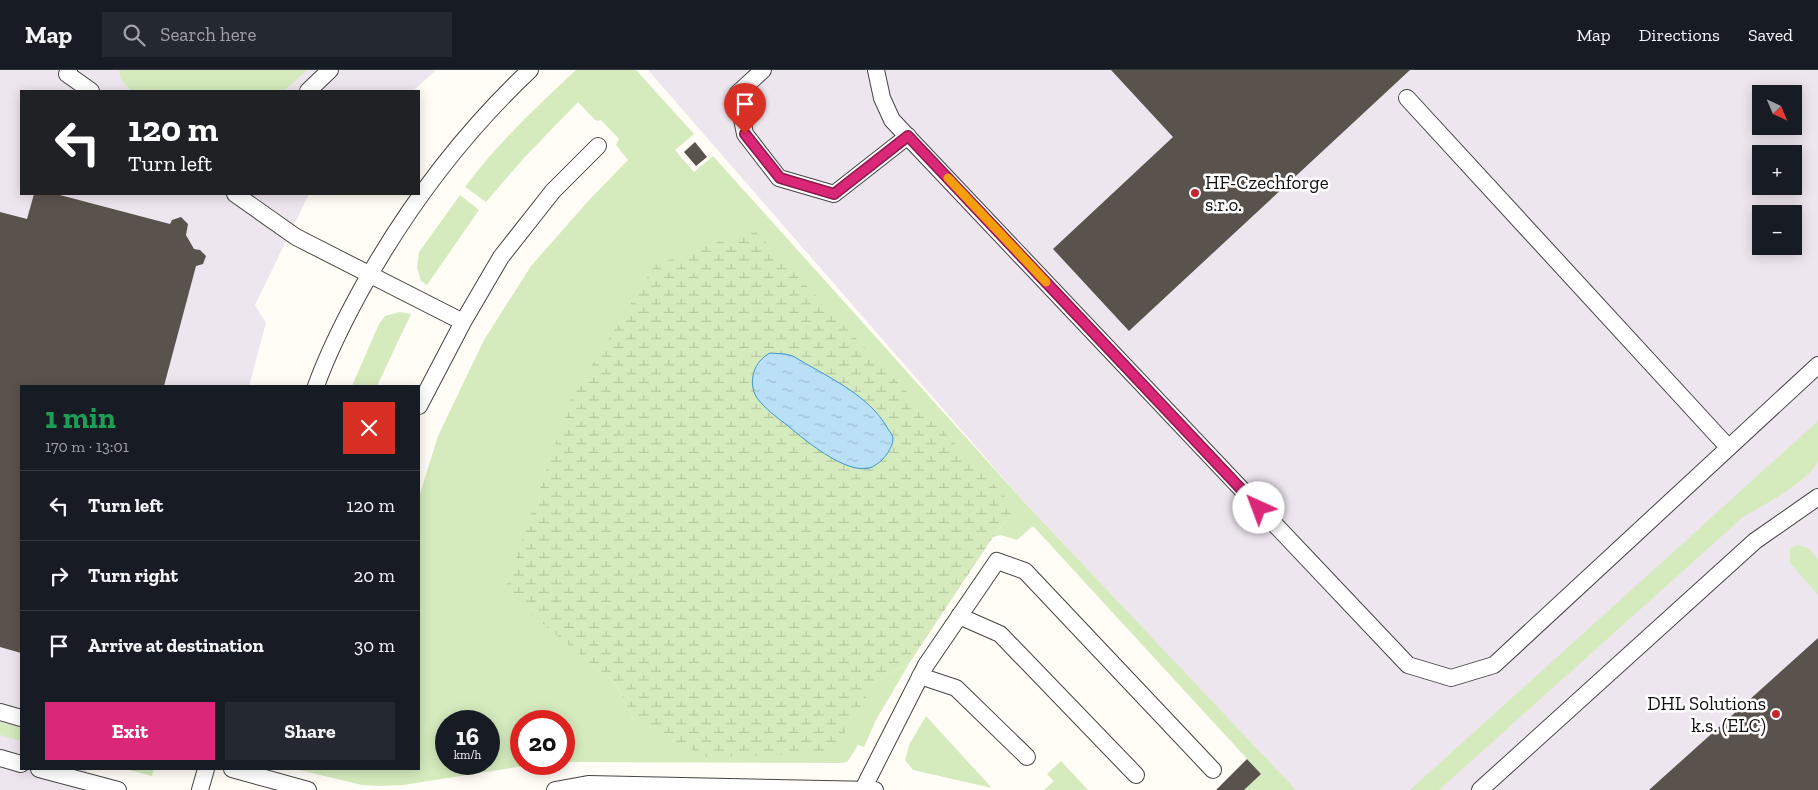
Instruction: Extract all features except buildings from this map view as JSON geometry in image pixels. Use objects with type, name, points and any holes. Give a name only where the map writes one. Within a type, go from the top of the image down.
[{"type":"lane","points":[[69,70],[67,74],[90,90]]},
{"type":"lane","points":[[309,90],[330,70]]},
{"type":"lane","points":[[316,385],[342,325],[398,227],[436,173],[530,70]]},
{"type":"lane","points":[[763,70],[737,94],[745,134],[780,178],[834,194],[908,136]]},
{"type":"lane","points":[[876,70],[882,98],[892,120],[1408,665],[1451,678],[1494,665],[1818,365]]},
{"type":"lane","points":[[1407,98],[1728,447]]},
{"type":"lane","points":[[420,404],[463,322],[501,258],[553,191],[598,146]]},
{"type":"lane","points":[[236,195],[296,237],[463,322]]},
{"type":"lane","points":[[1480,790],[1755,541],[1818,497]]},
{"type":"lane","points":[[556,790],[588,784],[869,789],[926,665],[997,561],[1026,571],[1213,770]]},
{"type":"lane","points":[[959,616],[1000,634],[1136,775]]},
{"type":"lane","points":[[920,676],[956,688],[1027,757]]},
{"type":"lane","points":[[0,712],[20,718]]},
{"type":"lane","points":[[0,758],[20,764]]},
{"type":"lane","points":[[42,770],[118,790]]},
{"type":"lane","points":[[200,790],[206,770]]},
{"type":"lane","points":[[236,770],[308,790]]},
{"type":"shaded area","points":[[0,70],[436,70],[414,90],[20,90],[20,195],[309,195],[255,305],[266,323],[249,385],[20,385],[20,770],[87,770],[84,790],[0,790]]},
{"type":"shaded area","points":[[648,70],[1818,70],[1818,790],[1273,790],[1284,778],[1024,502]]},
{"type":"green space","points":[[119,70],[307,70],[285,90],[130,90],[121,80]]},
{"type":"green space","points":[[576,70],[636,70],[694,134],[675,150],[694,172],[713,156],[1024,502],[1296,790],[1244,790],[1261,774],[1033,526],[1017,540],[1001,535],[993,537],[1016,508],[505,592],[615,683],[634,720],[832,752],[875,682],[910,662],[876,720],[864,747],[858,745],[848,761],[843,763],[575,762],[575,710],[510,710],[510,768],[500,770],[500,710],[435,710],[435,775],[467,775],[403,785],[380,786],[362,785],[299,770],[420,770],[420,494],[438,436],[484,340],[531,266],[590,199],[628,160],[616,145],[619,139],[601,120],[595,120],[578,102],[523,159],[486,202],[465,187],[504,141]]},
{"type":"green space","points":[[460,195],[479,210],[427,285],[421,281],[417,267],[419,252]]},
{"type":"green space","points":[[753,229],[1016,508],[993,537],[910,662],[875,682],[833,752],[708,758],[634,720],[615,683],[504,592],[571,399],[655,265]]},
{"type":"green space","points":[[400,312],[411,314],[377,385],[352,385],[379,324],[385,316]]},
{"type":"green space","points":[[1818,421],[1818,460],[1806,476],[1796,485],[1743,517],[1439,790],[1410,790]]},
{"type":"green space","points":[[1797,545],[1808,548],[1818,559],[1818,595],[1790,563],[1790,548]]},
{"type":"green space","points":[[926,716],[992,788],[913,770],[905,760],[909,745]]},
{"type":"green space","points":[[0,722],[20,728],[20,741],[0,735]]},
{"type":"green space","points":[[1061,761],[1088,790],[1044,790],[1054,781],[1047,774]]},
{"type":"green space","points":[[130,770],[154,770],[152,776]]},
{"type":"water","points":[[770,353],[793,356],[845,387],[870,406],[880,417],[893,438],[890,449],[882,460],[868,468],[856,468],[844,464],[806,441],[768,410],[757,398],[752,379],[760,361]]},
{"type":"slow traffic","points":[[948,178],[1046,282]]},
{"type":"place","name":"HF-Czechforge s.r.o.","points":[[1195,193]]},
{"type":"place","name":"DHL Solutions k.s. (ELC)","points":[[1776,714]]},
{"type":"route","points":[[745,134],[780,178],[834,194],[908,136],[1259,508]]}]
